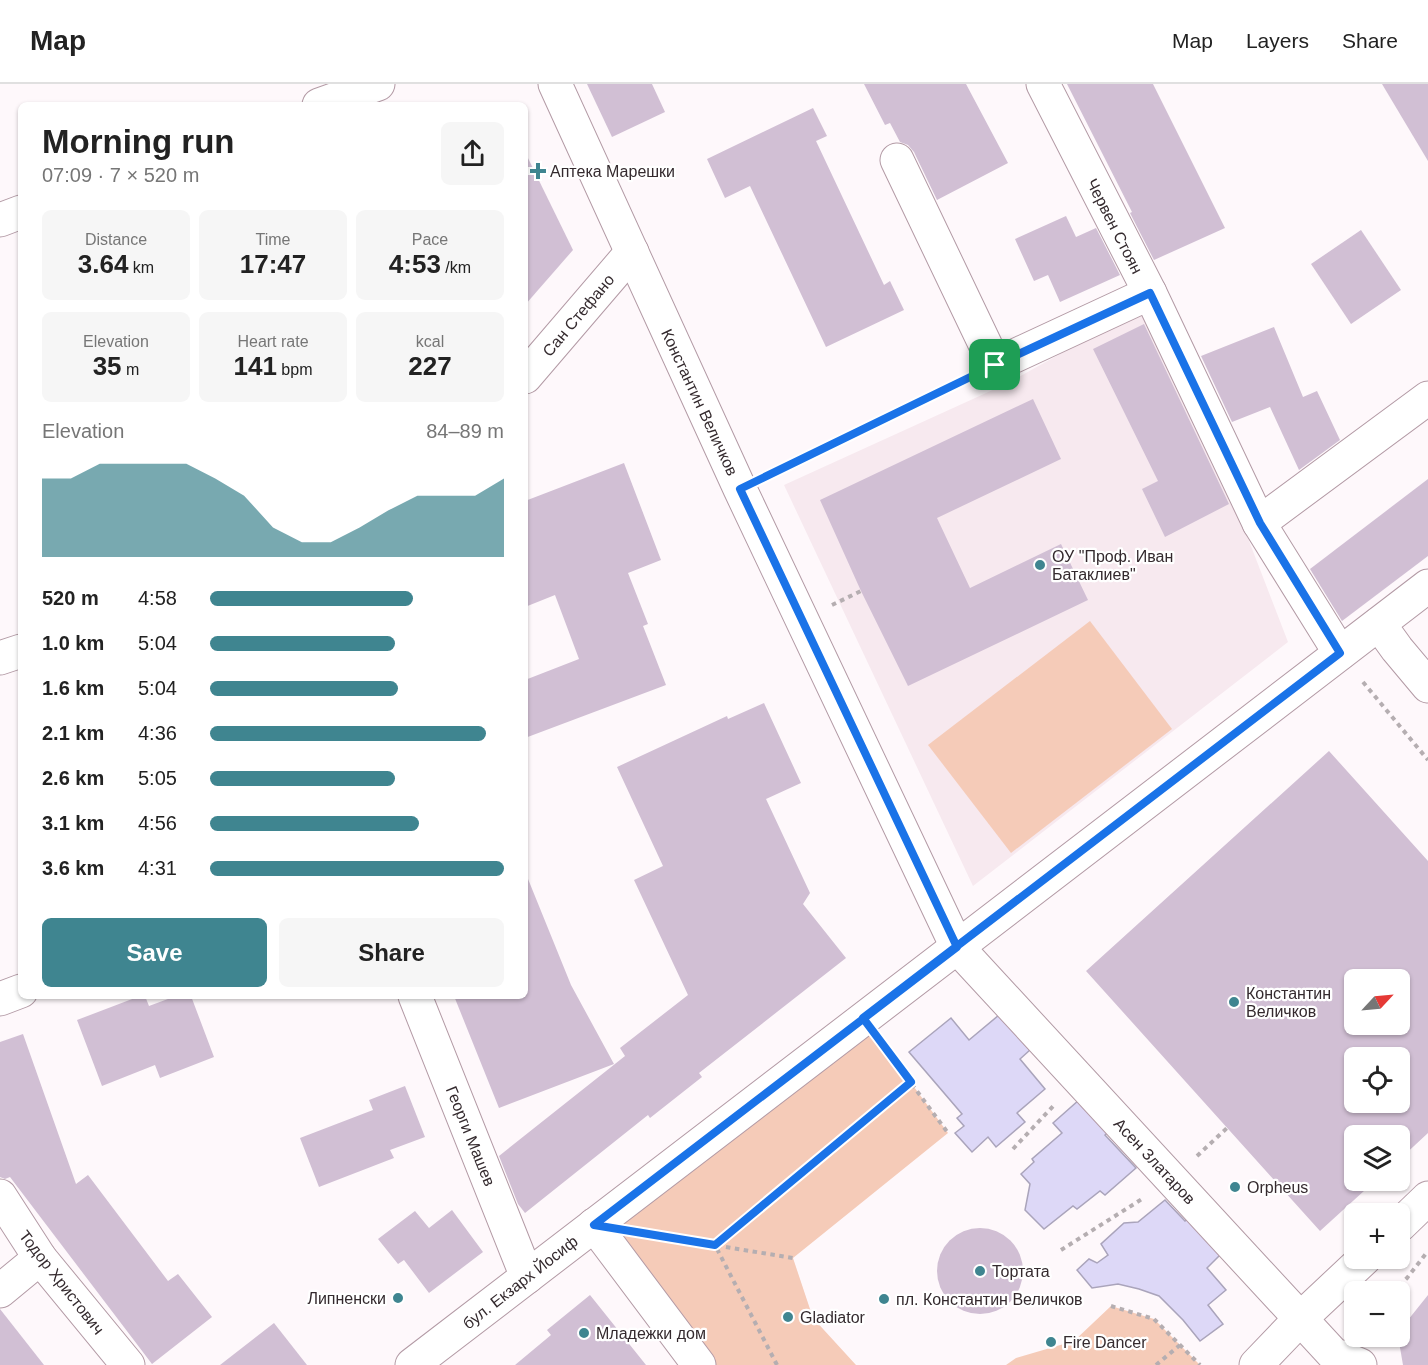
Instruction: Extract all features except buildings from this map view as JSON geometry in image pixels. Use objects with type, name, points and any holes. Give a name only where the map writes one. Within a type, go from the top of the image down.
[{"type":"street","points":[[327,102],[378,84]]},
{"type":"street","name":"Константин Величков","points":[[555,84],[740,489],[957,947]]},
{"type":"street","name":"Червен Стоян","points":[[1043,84],[1150,293],[1260,523],[1340,653]]},
{"type":"street","points":[[897,160],[995,365],[1150,293]]},
{"type":"street","points":[[0,220],[18,213]]},
{"type":"street","name":"Сан Стефано","points":[[528,373],[632,252]]},
{"type":"street","points":[[1260,523],[1428,399]]},
{"type":"street","name":"бул. Екзарх Йосиф","points":[[412,1365],[1428,586]]},
{"type":"street","points":[[1379,624],[1428,686]]},
{"type":"street","points":[[0,658],[18,652]]},
{"type":"street","name":"Асен Златаров","points":[[957,947],[1333,1354],[1360,1365]]},
{"type":"street","points":[[0,999],[18,992]]},
{"type":"street","name":"Георги Машев","points":[[416,999],[527,1276]]},
{"type":"street","name":"Тодор Христович","points":[[0,1196],[40,1258],[128,1365]]},
{"type":"street","points":[[1410,1215],[1428,1198]]},
{"type":"street","points":[[594,1225],[699,1365]]},
{"type":"street","points":[[0,1291],[40,1258]]},
{"type":"street","points":[[1256,1365],[1300,1319],[1353,1269]]},
{"type":"path","points":[[740,489],[995,365]]},
{"type":"path","points":[[1340,653],[1428,760]]},
{"type":"path","points":[[863,1018],[948,1134]]},
{"type":"path","points":[[1013,1149],[1079,1079]]},
{"type":"path","points":[[715,1245],[911,1082]]},
{"type":"path","points":[[1061,1250],[1172,1180]]},
{"type":"path","points":[[594,1225],[793,1258]]},
{"type":"path","points":[[715,1245],[777,1365]]},
{"type":"path","points":[[1404,1281],[1428,1251]]},
{"type":"path","points":[[1112,1306],[1154,1319],[1200,1365]]},
{"type":"path","points":[[1156,1365],[1180,1345]]},
{"type":"shaded area","name":"ОУ \"Проф. Иван Батаклиев\"","points":[[1145,312],[1244,528],[1288,642],[973,886],[784,485],[1008,383],[1087,339]]},
{"type":"shaded area","points":[[1090,621],[1172,729],[1011,853],[928,745]]},
{"type":"shaded area","points":[[999,1015],[1030,1050],[1020,1059],[1045,1089],[1017,1113],[1025,1122],[996,1147],[988,1137],[972,1152],[955,1133],[964,1126],[957,1118],[962,1114],[909,1052],[951,1018],[969,1040]]},
{"type":"shaded area","points":[[863,1018],[948,1133],[793,1258],[813,1318],[856,1365],[699,1365],[594,1225]]},
{"type":"shaded area","points":[[1088,1092],[1118,1124],[1105,1135],[1136,1168],[1105,1195],[1100,1191],[1077,1209],[1073,1206],[1044,1229],[1025,1210],[1030,1184],[1021,1174],[1034,1162],[1032,1159],[1062,1133],[1053,1123]]},
{"type":"shaded area","points":[[1165,1200],[1185,1221],[1195,1214],[1227,1248],[1207,1268],[1226,1290],[1208,1305],[1223,1324],[1200,1341],[1159,1296],[1118,1284],[1092,1288],[1077,1270],[1089,1259],[1097,1263],[1108,1255],[1101,1244],[1124,1223],[1138,1222]]},
{"type":"shaded area","points":[[1111,1306],[1154,1319],[1200,1365],[1006,1365],[1016,1358],[1074,1341]]},
{"type":"place","name":"Аптека Марешки","points":[[538,171]]},
{"type":"place","name":"ОУ \"Проф. Иван Батаклиев\"","points":[[1040,565]]},
{"type":"place","name":"Константин Величков","points":[[1234,1002]]},
{"type":"place","name":"Orpheus","points":[[1235,1187]]},
{"type":"place","name":"Тортата","points":[[980,1271]]},
{"type":"place","name":"Липненски","points":[[398,1298]]},
{"type":"place","name":"пл. Константин Величков","points":[[884,1299]]},
{"type":"place","name":"Gladiator","points":[[788,1317]]},
{"type":"place","name":"Младежки дом","points":[[584,1333]]},
{"type":"place","name":"Fire Dancer","points":[[1051,1342]]},
{"type":"route","points":[[995,365],[740,489],[957,947],[863,1018],[594,1225],[715,1245],[911,1082],[863,1018],[913,981],[1340,653],[1260,523],[1150,293],[995,365]]}]
